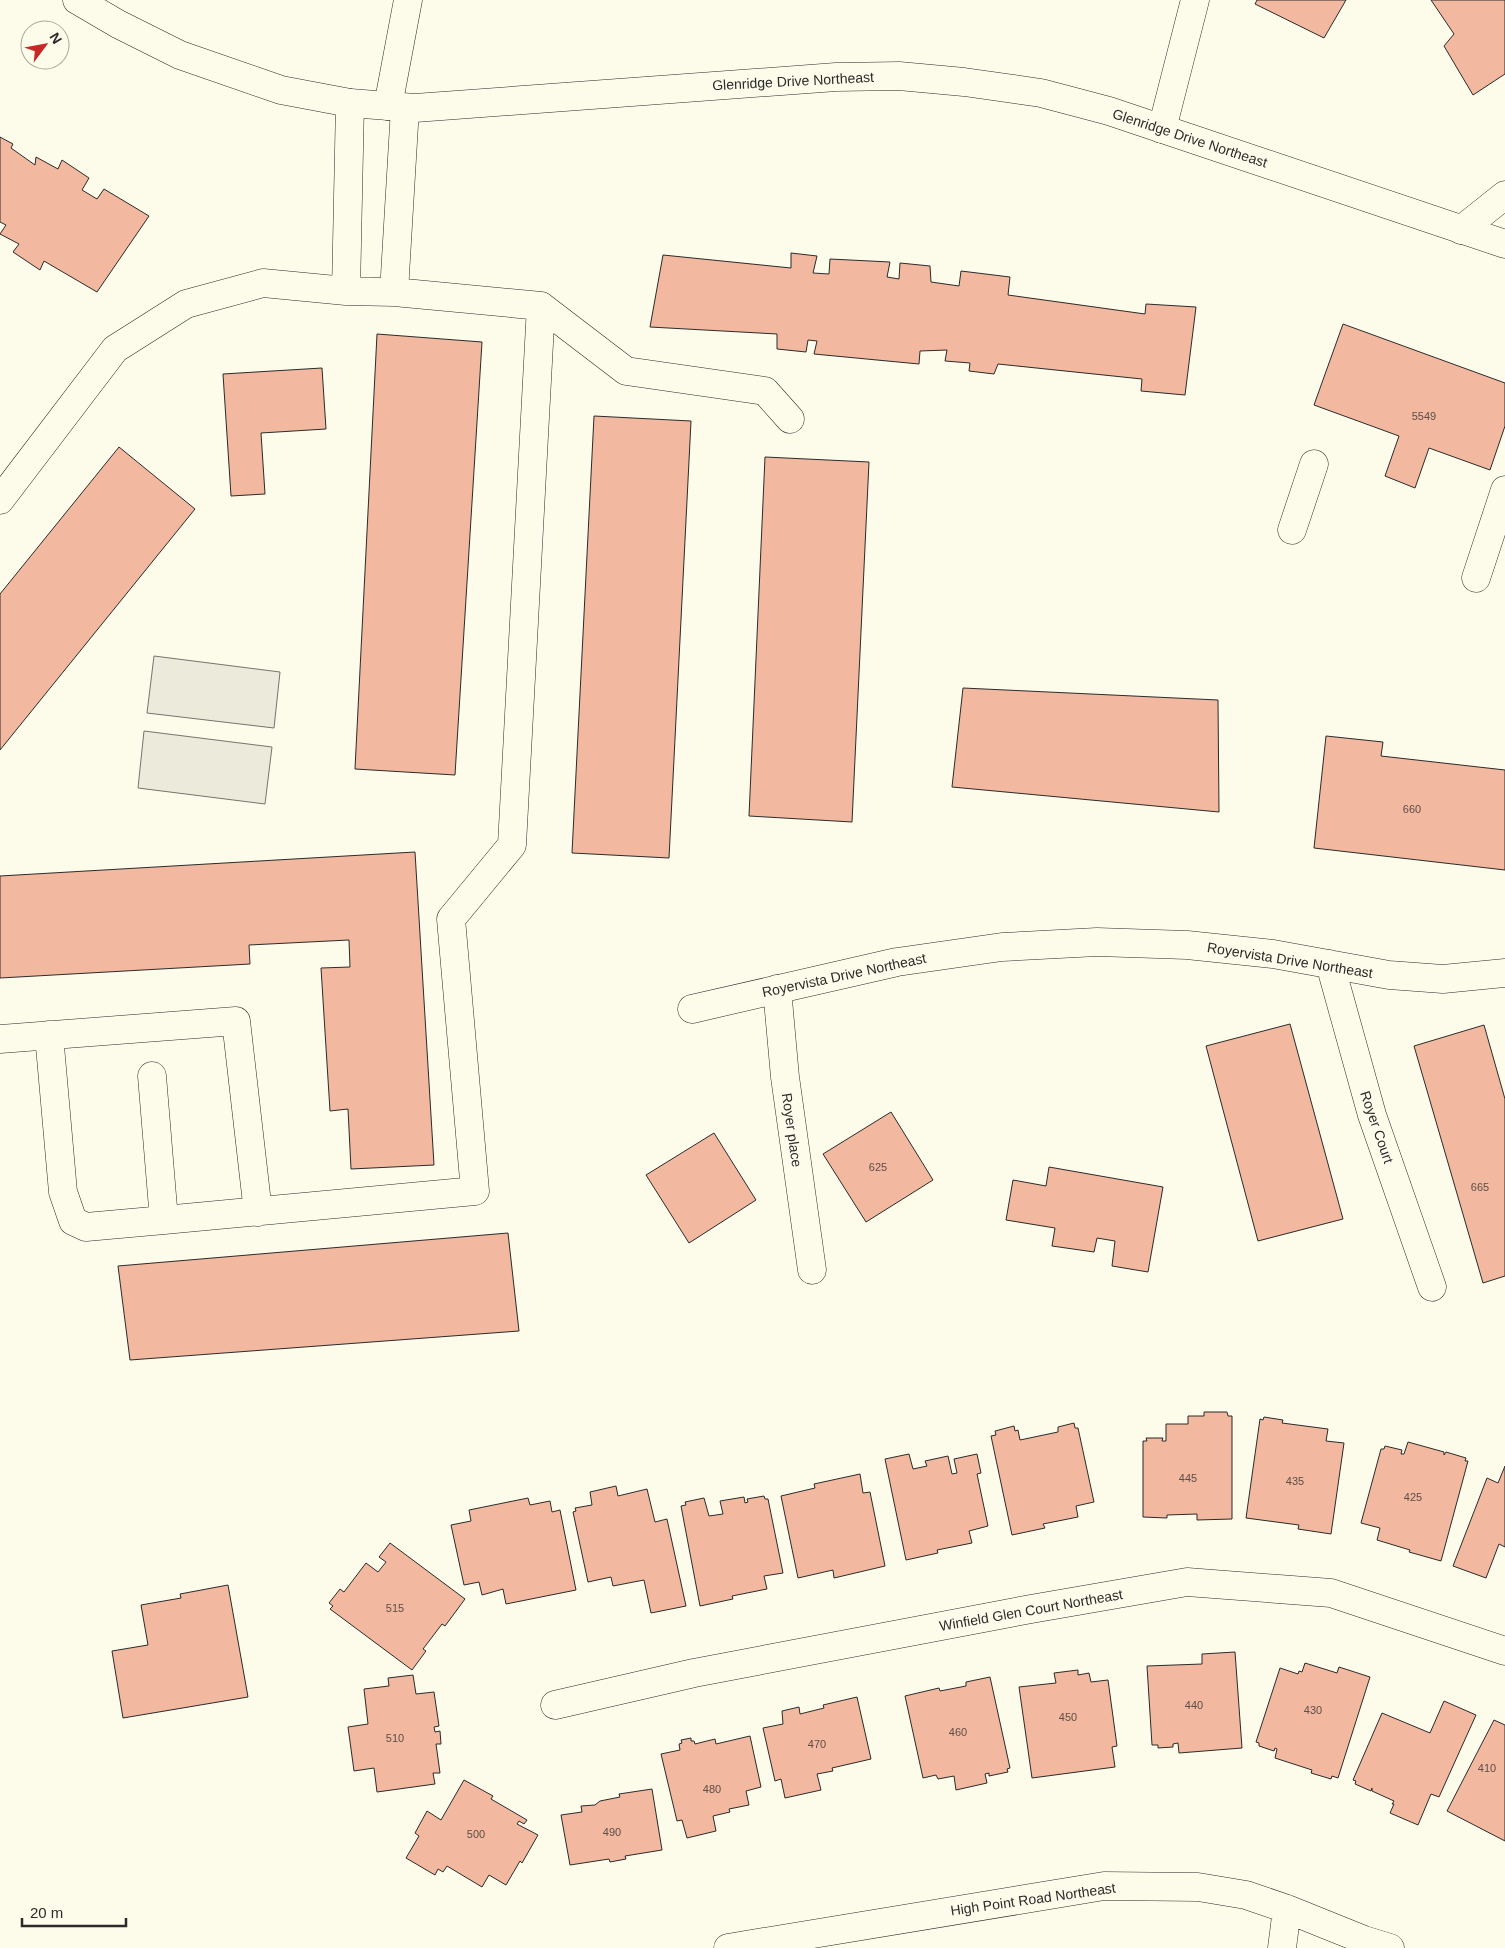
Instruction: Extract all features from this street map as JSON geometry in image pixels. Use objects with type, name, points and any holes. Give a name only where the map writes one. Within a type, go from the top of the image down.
[{"type":"street","name":"Glenridge Drive Northeast","points":[[77,0],[118,24],[180,55],[281,90],[350,103],[396,107],[836,77],[899,76],[964,82],[1041,94],[1109,111],[1505,244]]},
{"type":"street","points":[[394,292],[396,107],[408,0]]},
{"type":"street","points":[[1162,129],[1195,0]]},
{"type":"street","points":[[346,291],[350,103]]},
{"type":"street","points":[[1461,230],[1505,196]]},
{"type":"street","points":[[0,500],[115,349],[186,304],[263,283],[346,291],[394,292],[542,306],[626,371],[765,390],[790,419]]},
{"type":"street","points":[[49,1035],[63,1192],[73,1221],[86,1227],[475,1191],[451,919],[512,844],[542,306]]},
{"type":"street","points":[[1292,530],[1314,464]]},
{"type":"street","points":[[1476,578],[1505,490]]},
{"type":"street","name":"Royervista Drive Northeast","points":[[692,1009],[897,962],[1002,947],[1097,942],[1188,945],[1273,954],[1389,975],[1443,978],[1505,973]]},
{"type":"street","name":"Royer Court","points":[[1330,964],[1372,1115],[1432,1287]]},
{"type":"street","name":"Royer place","points":[[777,989],[785,1077],[812,1270]]},
{"type":"street","points":[[0,1039],[236,1020],[258,1212]]},
{"type":"street","points":[[152,1076],[164,1220]]},
{"type":"street","name":"Winfield Glen Court Northeast","points":[[555,1705],[694,1673],[1186,1582],[1331,1593],[1505,1651]]},
{"type":"street","name":"High Point Road Northeast","points":[[728,1948],[1104,1886],[1198,1887],[1246,1895],[1287,1908],[1364,1940],[1390,1948]]},
{"type":"street","points":[[1282,1948],[1287,1908]]},
{"type":"shaded area","points":[[154,656],[280,672],[274,728],[147,713]]},
{"type":"shaded area","points":[[144,731],[272,747],[265,804],[138,788]]},
{"type":"building","points":[[1257,0],[1346,0],[1324,38],[1255,4]]},
{"type":"building","points":[[1431,0],[1505,0],[1505,74],[1473,95],[1444,46],[1454,34]]},
{"type":"building","points":[[0,137],[13,144],[11,148],[35,165],[36,157],[58,169],[62,160],[89,178],[82,190],[97,199],[104,189],[149,216],[97,292],[44,261],[40,270],[13,252],[19,244],[0,234],[6,225],[0,222]]},
{"type":"building","points":[[791,253],[817,256],[813,273],[829,274],[830,259],[890,262],[887,277],[899,279],[900,263],[930,266],[931,282],[959,286],[961,271],[1010,277],[1008,295],[1145,314],[1146,304],[1196,307],[1185,395],[1141,391],[1142,379],[998,364],[994,374],[969,371],[970,363],[945,361],[947,350],[920,351],[919,364],[814,354],[817,341],[808,340],[806,352],[777,349],[777,334],[650,327],[663,255],[791,268]]},
{"type":"building","points":[[1343,324],[1505,383],[1505,426],[1490,470],[1429,448],[1415,488],[1385,476],[1399,436],[1314,405]]},
{"type":"building","points":[[377,334],[482,342],[455,775],[355,769]]},
{"type":"building","points":[[322,368],[326,429],[261,433],[265,494],[231,496],[223,374]]},
{"type":"building","points":[[594,416],[691,421],[669,858],[572,853]]},
{"type":"building","points":[[119,447],[195,509],[0,750],[0,594]]},
{"type":"building","points":[[765,457],[869,462],[852,822],[749,816]]},
{"type":"building","points":[[963,688],[1218,700],[1219,812],[952,787]]},
{"type":"building","points":[[1326,736],[1383,742],[1381,756],[1505,770],[1505,870],[1314,848]]},
{"type":"building","points":[[415,852],[434,1165],[351,1169],[348,1109],[330,1111],[321,968],[350,967],[349,940],[249,945],[250,964],[0,978],[0,876]]},
{"type":"building","points":[[1290,1024],[1343,1219],[1258,1241],[1206,1046]]},
{"type":"building","points":[[1484,1025],[1505,1099],[1505,1276],[1483,1283],[1414,1046]]},
{"type":"building","points":[[891,1112],[933,1180],[866,1222],[823,1154]]},
{"type":"building","points":[[714,1133],[756,1200],[689,1243],[646,1175]]},
{"type":"building","points":[[1049,1167],[1163,1187],[1148,1272],[1112,1266],[1115,1241],[1097,1238],[1094,1252],[1052,1246],[1055,1228],[1006,1220],[1013,1180],[1046,1186]]},
{"type":"building","points":[[508,1233],[519,1331],[130,1360],[118,1266]]},
{"type":"building","points":[[1204,1412],[1227,1412],[1228,1416],[1232,1416],[1232,1519],[1197,1520],[1197,1514],[1167,1515],[1167,1518],[1143,1517],[1143,1441],[1147,1441],[1146,1438],[1163,1438],[1162,1441],[1166,1441],[1166,1424],[1188,1424],[1188,1416],[1204,1416]]},
{"type":"building","points":[[1264,1417],[1283,1420],[1282,1423],[1328,1429],[1326,1441],[1344,1443],[1331,1534],[1298,1529],[1299,1525],[1246,1518],[1260,1419],[1263,1420]]},
{"type":"building","points":[[1074,1423],[1075,1428],[1078,1428],[1094,1502],[1076,1506],[1078,1517],[1043,1524],[1045,1528],[1012,1535],[991,1436],[996,1435],[995,1431],[1014,1426],[1015,1431],[1018,1430],[1020,1440],[1058,1432],[1058,1427]]},
{"type":"building","points":[[1408,1442],[1444,1452],[1444,1455],[1446,1452],[1466,1458],[1465,1461],[1468,1461],[1441,1561],[1377,1540],[1380,1528],[1361,1523],[1381,1449],[1384,1449],[1385,1446],[1402,1450],[1401,1454],[1404,1454]]},
{"type":"building","points":[[909,1454],[913,1469],[927,1466],[925,1461],[948,1456],[952,1474],[957,1473],[954,1459],[977,1454],[981,1473],[977,1474],[988,1526],[969,1531],[972,1543],[937,1550],[938,1553],[906,1560],[885,1459]]},
{"type":"building","points":[[1505,1466],[1505,1547],[1499,1544],[1486,1578],[1453,1566],[1487,1478],[1498,1483]]},
{"type":"building","points":[[860,1474],[863,1493],[870,1492],[885,1566],[834,1578],[833,1570],[798,1578],[781,1496],[815,1488],[814,1484]]},
{"type":"building","points":[[616,1486],[618,1496],[647,1489],[655,1522],[667,1519],[686,1606],[651,1613],[644,1580],[613,1586],[611,1577],[588,1582],[573,1512],[576,1511],[575,1508],[592,1505],[590,1492]]},
{"type":"building","points":[[764,1496],[765,1499],[768,1499],[783,1573],[764,1576],[767,1589],[732,1596],[733,1599],[700,1606],[681,1506],[686,1505],[685,1502],[704,1498],[709,1516],[723,1514],[720,1501],[744,1497],[745,1503],[748,1502],[747,1499]]},
{"type":"building","points":[[528,1498],[530,1505],[550,1501],[552,1512],[560,1510],[576,1590],[506,1604],[503,1589],[482,1595],[479,1582],[464,1585],[451,1525],[471,1521],[469,1510]]},
{"type":"building","points":[[390,1543],[465,1599],[445,1626],[442,1624],[423,1649],[426,1651],[412,1670],[330,1609],[333,1606],[329,1603],[340,1589],[344,1592],[366,1563],[378,1572],[386,1562],[379,1557]]},
{"type":"building","points":[[228,1585],[248,1697],[123,1718],[112,1651],[148,1645],[141,1605],[181,1598],[180,1594]]},
{"type":"building","points":[[1235,1652],[1242,1748],[1179,1753],[1178,1743],[1173,1744],[1173,1747],[1158,1748],[1158,1745],[1152,1745],[1147,1666],[1202,1664],[1202,1654]]},
{"type":"building","points":[[1305,1663],[1337,1673],[1339,1667],[1370,1677],[1338,1778],[1332,1776],[1331,1779],[1311,1773],[1312,1770],[1275,1758],[1277,1749],[1275,1748],[1274,1751],[1259,1746],[1259,1743],[1256,1742],[1280,1668],[1298,1674],[1299,1671],[1302,1672]]},
{"type":"building","points":[[1078,1670],[1078,1675],[1089,1673],[1091,1682],[1108,1680],[1117,1746],[1112,1747],[1115,1767],[1032,1778],[1019,1687],[1056,1683],[1054,1673]]},
{"type":"building","points":[[413,1675],[416,1694],[434,1692],[439,1726],[434,1727],[435,1732],[440,1731],[441,1744],[436,1744],[440,1773],[433,1773],[435,1784],[377,1792],[374,1768],[354,1771],[348,1727],[368,1724],[364,1689],[389,1686],[388,1678]]},
{"type":"building","points":[[990,1677],[1010,1768],[1007,1769],[1008,1772],[989,1776],[989,1773],[985,1774],[987,1783],[956,1790],[954,1776],[938,1779],[936,1775],[923,1778],[905,1696],[939,1688],[940,1691],[966,1686],[966,1682]]},
{"type":"building","points":[[857,1697],[871,1759],[832,1768],[833,1771],[817,1774],[821,1790],[785,1798],[781,1779],[775,1781],[763,1728],[783,1724],[782,1711],[799,1707],[800,1714],[824,1708],[823,1705]]},
{"type":"building","points":[[1444,1701],[1476,1715],[1439,1797],[1431,1794],[1418,1825],[1390,1813],[1394,1801],[1372,1791],[1372,1788],[1371,1791],[1355,1784],[1356,1781],[1353,1780],[1382,1713],[1430,1733]]},
{"type":"building","points":[[1494,1720],[1505,1725],[1505,1841],[1447,1811]]},
{"type":"building","points":[[750,1736],[761,1787],[746,1791],[749,1805],[729,1809],[730,1812],[713,1816],[716,1831],[687,1838],[682,1820],[677,1821],[661,1754],[680,1750],[679,1744],[682,1743],[681,1740],[691,1738],[691,1741],[694,1741],[695,1744],[715,1739],[716,1744]]},
{"type":"building","points":[[464,1780],[493,1796],[491,1799],[527,1820],[524,1824],[519,1821],[517,1824],[538,1835],[522,1863],[520,1861],[506,1885],[489,1875],[482,1887],[447,1866],[443,1872],[438,1869],[435,1875],[406,1858],[419,1836],[415,1833],[427,1811],[441,1820]]},
{"type":"building","points":[[652,1789],[662,1850],[625,1856],[626,1859],[610,1862],[609,1859],[570,1865],[561,1815],[582,1812],[581,1806],[595,1805],[600,1801],[620,1797],[619,1794]]}]
